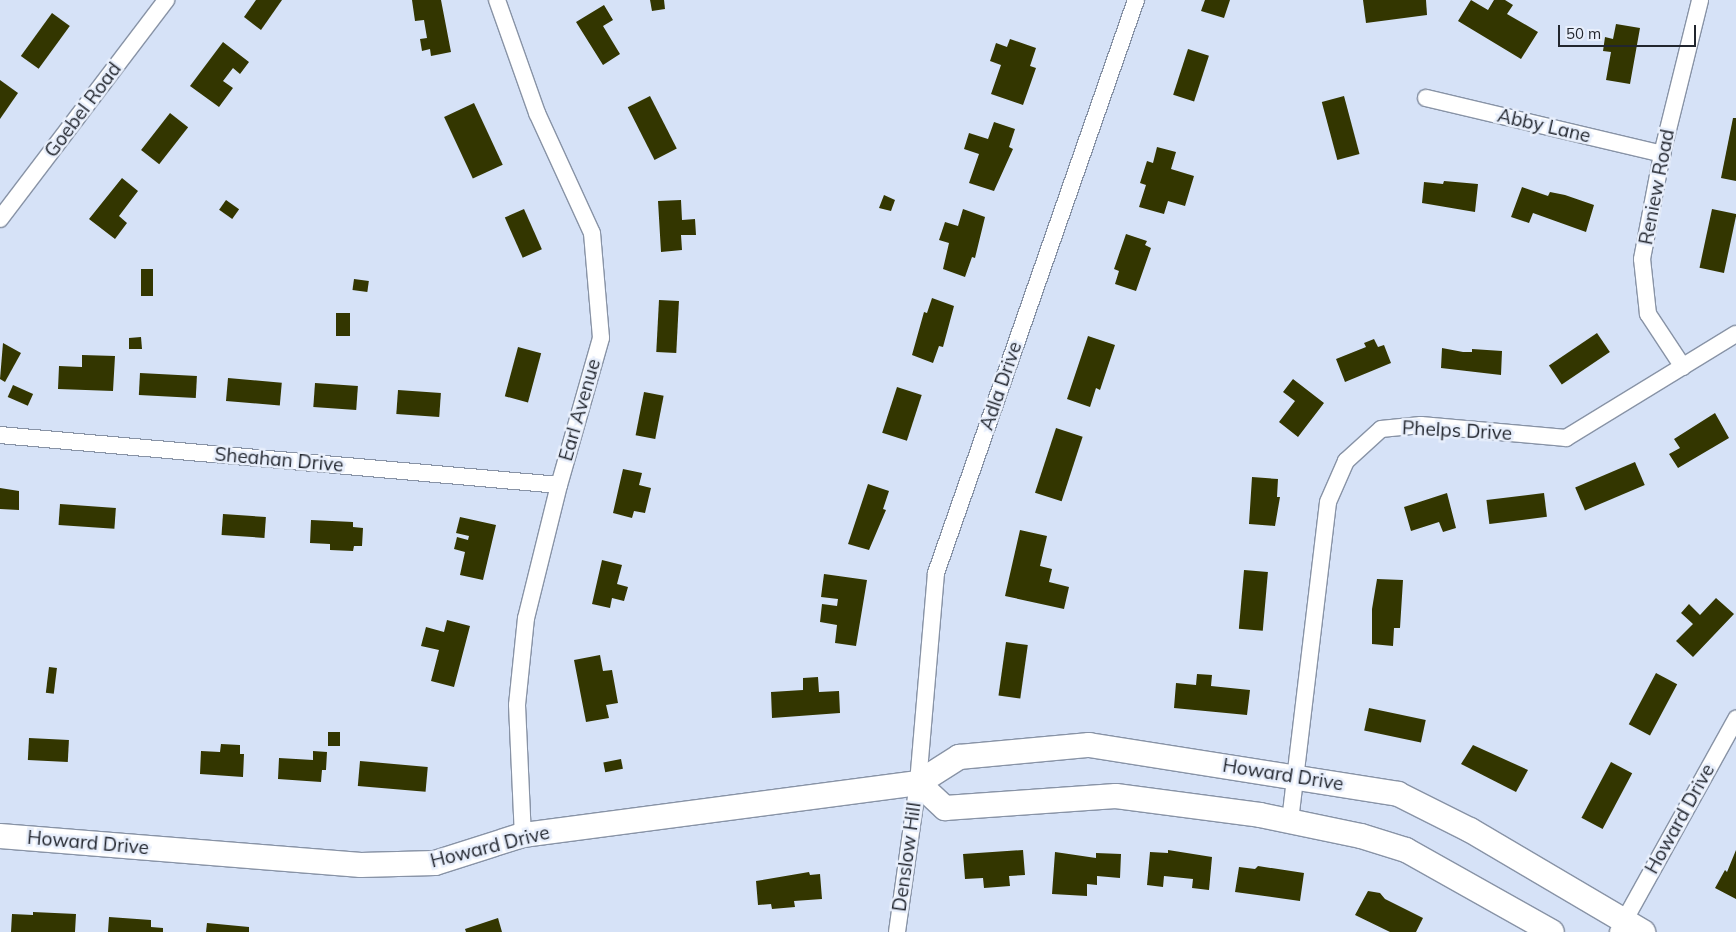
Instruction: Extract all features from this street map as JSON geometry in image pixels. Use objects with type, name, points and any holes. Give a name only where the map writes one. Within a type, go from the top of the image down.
[{"type":"street","name":"Goebel Road","points":[[0,219],[166,0]]},
{"type":"street","name":"Earl Avenue","points":[[498,0],[537,113],[592,233],[601,338],[559,485],[526,618],[516,705],[523,835]]},
{"type":"street","name":"Adla Drive","points":[[918,783],[936,573],[1136,0]]},
{"type":"street","name":"Reniew Road","points":[[1682,367],[1648,314],[1642,259],[1662,154],[1700,0]]},
{"type":"street","name":"Abby Lane","points":[[1426,98],[1662,154]]},
{"type":"street","name":"Phelps Drive","points":[[1290,820],[1328,502],[1346,461],[1381,429],[1421,425],[1566,438],[1736,334]]},
{"type":"street","name":"Sheahan Drive","points":[[0,435],[559,485]]},
{"type":"street","name":"Howard Drive","points":[[0,836],[361,865],[435,863],[523,835],[918,783],[959,757],[1089,745],[1398,794],[1470,830],[1628,928],[1736,719]]},
{"type":"street","points":[[918,783],[945,808],[1116,796],[1290,820],[1406,850],[1552,932]]},
{"type":"street","name":"Denslow Hill","points":[[897,932],[918,783]]},
{"type":"building","points":[[256,0],[282,0],[261,30],[244,17]]},
{"type":"building","points":[[412,0],[441,0],[451,52],[431,56],[430,49],[422,51],[420,39],[427,38],[424,20],[415,21]]},
{"type":"building","points":[[650,0],[664,0],[665,9],[652,11]]},
{"type":"building","points":[[1205,0],[1230,0],[1224,18],[1201,11]]},
{"type":"building","points":[[1363,0],[1426,0],[1427,15],[1366,23]]},
{"type":"building","points":[[1471,0],[1488,10],[1494,0],[1505,0],[1513,5],[1507,14],[1538,32],[1521,59],[1458,21]]},
{"type":"building","points":[[604,5],[613,20],[603,26],[620,54],[603,65],[576,22]]},
{"type":"building","points":[[52,13],[70,26],[39,69],[21,56]]},
{"type":"building","points":[[1616,24],[1640,28],[1630,84],[1606,80],[1611,52],[1603,51],[1605,37],[1613,39]]},
{"type":"building","points":[[1010,39],[1036,48],[1030,66],[1036,68],[1023,105],[991,94],[1001,65],[990,61],[996,43],[1007,47]]},
{"type":"building","points":[[223,42],[249,62],[240,74],[233,68],[223,81],[233,88],[219,107],[190,86]]},
{"type":"building","points":[[1188,49],[1209,56],[1194,101],[1173,95]]},
{"type":"building","points":[[0,80],[18,93],[0,119]]},
{"type":"building","points":[[650,96],[677,149],[655,160],[628,107]]},
{"type":"building","points":[[1344,96],[1360,154],[1337,160],[1322,102]]},
{"type":"building","points":[[474,103],[503,165],[473,179],[444,117]]},
{"type":"building","points":[[170,113],[188,127],[159,164],[141,150]]},
{"type":"building","points":[[1733,118],[1736,118],[1736,181],[1721,178]]},
{"type":"building","points":[[994,122],[1015,129],[1009,147],[1013,149],[994,191],[969,183],[979,154],[964,149],[969,133],[988,139]]},
{"type":"building","points":[[1157,147],[1176,152],[1171,169],[1194,176],[1185,206],[1168,201],[1164,214],[1139,207],[1146,185],[1140,183],[1147,161],[1153,163]]},
{"type":"building","points":[[122,178],[138,191],[119,216],[127,223],[115,239],[89,219]]},
{"type":"building","points":[[1444,181],[1478,184],[1475,212],[1422,203],[1424,182],[1443,184]]},
{"type":"building","points":[[1522,187],[1548,196],[1550,192],[1565,195],[1594,205],[1586,232],[1533,213],[1529,223],[1511,217]]},
{"type":"building","points":[[884,195],[895,200],[891,211],[879,208]]},
{"type":"building","points":[[226,200],[239,209],[232,219],[219,210]]},
{"type":"building","points":[[681,200],[682,220],[695,219],[696,235],[681,235],[682,250],[661,252],[658,201]]},
{"type":"building","points":[[524,209],[542,249],[523,258],[505,218]]},
{"type":"building","points":[[963,209],[985,217],[975,258],[972,257],[965,277],[943,269],[949,243],[939,240],[945,222],[958,226]]},
{"type":"building","points":[[1712,209],[1736,214],[1724,273],[1700,268]]},
{"type":"building","points":[[1126,234],[1147,241],[1145,245],[1151,248],[1136,291],[1115,284],[1119,271],[1114,269]]},
{"type":"building","points":[[141,269],[153,269],[153,296],[141,296]]},
{"type":"building","points":[[354,279],[369,281],[367,292],[352,290]]},
{"type":"building","points":[[932,298],[954,306],[943,347],[939,346],[933,363],[912,355],[924,312],[927,313]]},
{"type":"building","points":[[659,300],[679,301],[676,353],[656,352]]},
{"type":"building","points":[[336,313],[350,313],[350,336],[336,336]]},
{"type":"building","points":[[1597,333],[1610,352],[1562,385],[1549,365]]},
{"type":"building","points":[[1088,336],[1115,345],[1100,390],[1096,388],[1090,407],[1067,399]]},
{"type":"building","points":[[141,337],[142,349],[129,349],[129,338]]},
{"type":"building","points":[[1374,339],[1378,347],[1384,345],[1391,363],[1345,382],[1336,359],[1366,347],[1364,343]]},
{"type":"building","points":[[3,343],[21,353],[5,382],[0,379]]},
{"type":"building","points":[[518,347],[541,353],[528,402],[505,396]]},
{"type":"building","points":[[1442,348],[1463,352],[1472,352],[1472,349],[1502,351],[1501,375],[1441,368]]},
{"type":"building","points":[[82,355],[115,356],[113,391],[58,389],[59,366],[82,367]]},
{"type":"building","points":[[140,373],[197,376],[196,398],[139,395]]},
{"type":"building","points":[[228,378],[282,383],[280,406],[226,401]]},
{"type":"building","points":[[1293,379],[1324,403],[1298,437],[1279,422],[1295,401],[1283,392]]},
{"type":"building","points":[[315,383],[358,386],[356,410],[313,407]]},
{"type":"building","points":[[13,385],[33,394],[28,406],[8,397]]},
{"type":"building","points":[[897,387],[922,395],[907,441],[882,433]]},
{"type":"building","points":[[398,390],[441,393],[439,417],[396,414]]},
{"type":"building","points":[[644,392],[664,396],[655,439],[636,435]]},
{"type":"building","points":[[1715,413],[1729,438],[1678,468],[1669,454],[1680,448],[1674,439]]},
{"type":"building","points":[[1056,428],[1083,437],[1062,501],[1035,493]]},
{"type":"building","points":[[1635,462],[1645,485],[1585,510],[1575,487]]},
{"type":"building","points":[[623,469],[642,473],[639,485],[651,488],[645,513],[634,511],[632,518],[613,513]]},
{"type":"building","points":[[1252,477],[1278,479],[1277,497],[1280,497],[1275,526],[1249,524]]},
{"type":"building","points":[[868,484],[889,491],[883,509],[886,510],[869,550],[848,544]]},
{"type":"building","points":[[0,488],[19,491],[19,510],[0,509]]},
{"type":"building","points":[[1447,493],[1456,528],[1443,532],[1439,522],[1411,531],[1404,507]]},
{"type":"building","points":[[1544,493],[1547,517],[1489,524],[1486,500]]},
{"type":"building","points":[[60,504],[116,508],[114,529],[59,525]]},
{"type":"building","points":[[223,514],[266,517],[264,538],[222,535]]},
{"type":"building","points":[[460,517],[496,525],[483,580],[460,575],[465,552],[454,549],[457,537],[468,540],[469,536],[456,533]]},
{"type":"building","points":[[311,520],[353,522],[353,527],[363,528],[362,546],[354,546],[353,551],[330,550],[330,544],[310,543]]},
{"type":"building","points":[[1020,530],[1047,536],[1040,566],[1052,569],[1049,582],[1069,587],[1064,609],[1005,596]]},
{"type":"building","points":[[602,560],[622,565],[617,584],[628,587],[624,601],[612,598],[610,608],[592,604]]},
{"type":"building","points":[[1244,570],[1268,572],[1263,631],[1239,629]]},
{"type":"building","points":[[824,574],[867,580],[856,646],[835,643],[837,625],[820,622],[822,604],[837,606],[838,599],[821,597]]},
{"type":"building","points":[[1377,579],[1403,580],[1400,628],[1394,628],[1393,646],[1372,644],[1372,609]]},
{"type":"building","points":[[1716,598],[1734,614],[1693,657],[1676,641],[1693,624],[1681,613],[1689,604],[1700,615]]},
{"type":"building","points":[[447,620],[470,626],[454,687],[431,681],[439,650],[421,646],[426,627],[444,632]]},
{"type":"building","points":[[1006,642],[1028,645],[1020,699],[998,695]]},
{"type":"building","points":[[600,655],[603,671],[612,670],[618,703],[606,705],[609,718],[586,722],[574,660]]},
{"type":"building","points":[[49,667],[57,668],[54,694],[46,693]]},
{"type":"building","points":[[1656,673],[1677,684],[1650,735],[1629,724]]},
{"type":"building","points":[[1197,674],[1212,675],[1211,686],[1250,690],[1247,715],[1174,708],[1176,683],[1196,685]]},
{"type":"building","points":[[818,677],[819,692],[839,691],[840,713],[772,718],[771,692],[803,690],[803,678]]},
{"type":"building","points":[[1369,708],[1426,720],[1421,743],[1364,730]]},
{"type":"building","points":[[328,732],[340,732],[340,746],[328,746]]},
{"type":"building","points":[[29,738],[69,740],[68,762],[28,760]]},
{"type":"building","points":[[221,744],[240,745],[240,754],[244,754],[243,777],[200,774],[201,751],[220,752]]},
{"type":"building","points":[[1473,745],[1528,770],[1516,792],[1461,764]]},
{"type":"building","points":[[313,751],[327,752],[326,770],[322,770],[321,782],[278,779],[279,758],[313,760]]},
{"type":"building","points":[[621,759],[623,769],[605,772],[603,762]]},
{"type":"building","points":[[360,761],[428,767],[426,792],[358,786]]},
{"type":"building","points":[[1611,762],[1632,773],[1603,829],[1581,818]]},
{"type":"building","points":[[1023,850],[1025,875],[1009,876],[1010,886],[984,888],[983,878],[965,879],[963,854]]},
{"type":"building","points":[[1168,850],[1212,857],[1209,890],[1192,888],[1193,879],[1164,876],[1163,887],[1147,885],[1150,852],[1168,853]]},
{"type":"building","points":[[1736,850],[1736,899],[1715,888],[1725,870],[1727,872]]},
{"type":"building","points":[[1055,852],[1096,858],[1096,853],[1121,854],[1120,878],[1097,876],[1097,885],[1087,884],[1087,896],[1052,894]]},
{"type":"building","points":[[1258,866],[1304,873],[1300,901],[1235,892],[1239,867],[1255,869]]},
{"type":"building","points":[[809,872],[810,875],[820,874],[822,899],[794,901],[795,907],[772,909],[771,904],[758,905],[756,881]]},
{"type":"building","points":[[1368,891],[1380,893],[1385,899],[1423,918],[1416,932],[1390,932],[1355,915]]},
{"type":"building","points":[[33,912],[76,914],[75,932],[11,932],[12,914],[33,915]]},
{"type":"building","points":[[109,917],[151,920],[151,927],[163,928],[163,932],[108,932]]},
{"type":"building","points":[[498,918],[502,932],[466,932],[465,929]]},
{"type":"building","points":[[207,923],[249,927],[249,932],[206,932]]}]
